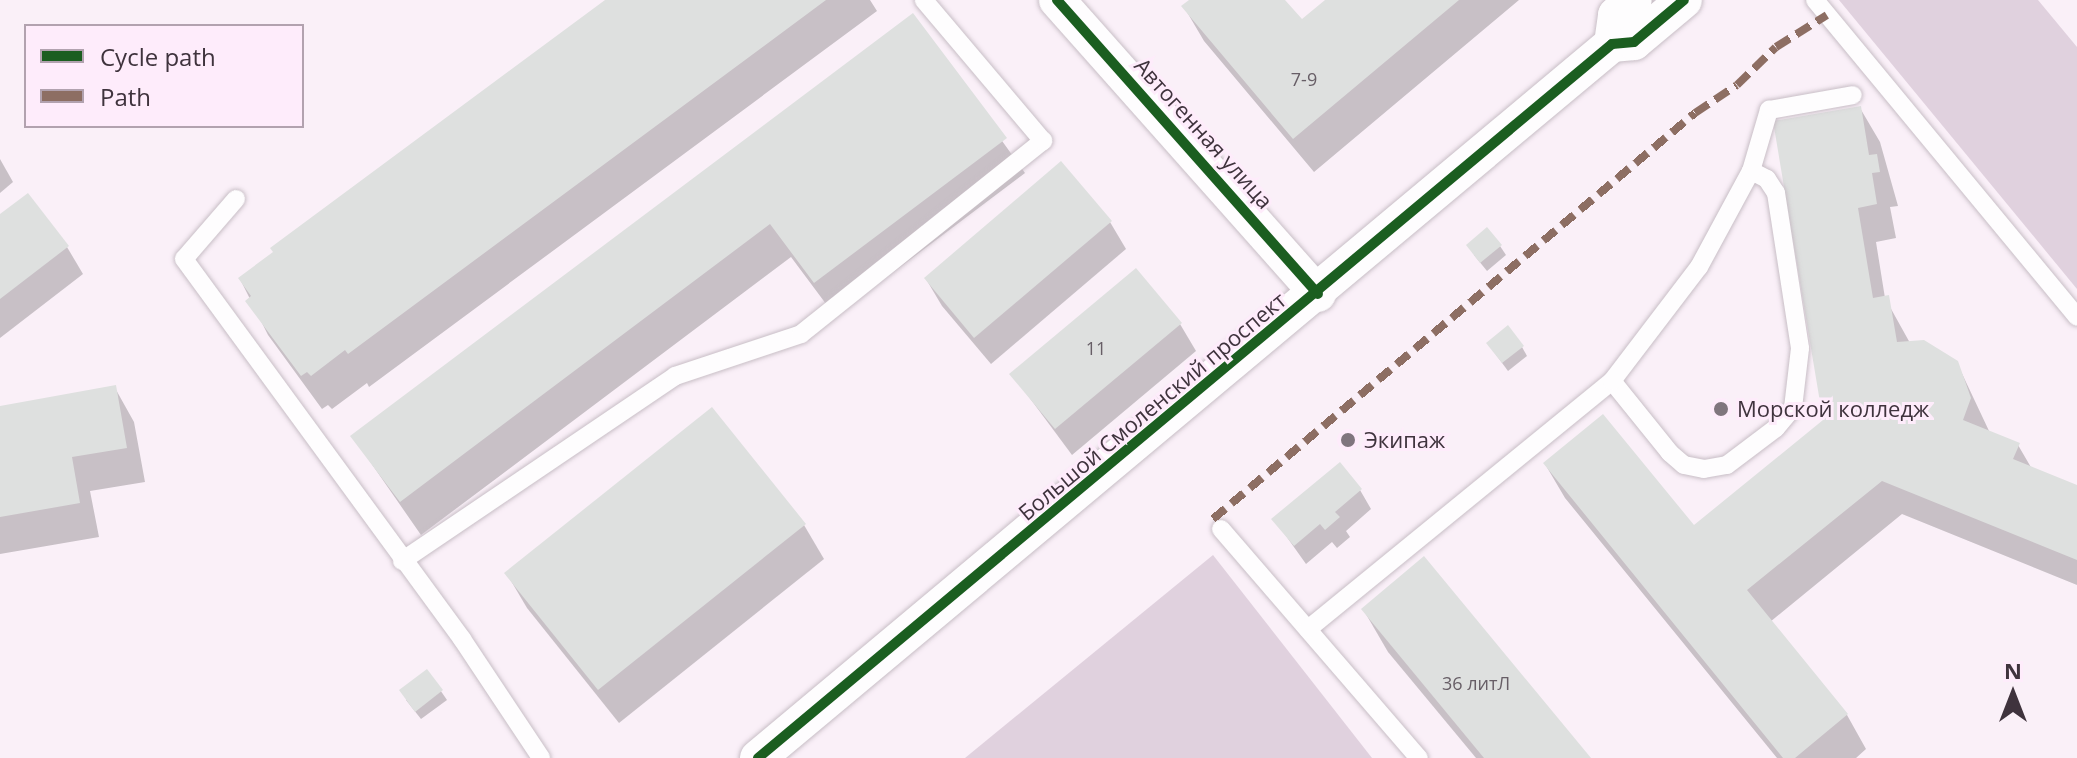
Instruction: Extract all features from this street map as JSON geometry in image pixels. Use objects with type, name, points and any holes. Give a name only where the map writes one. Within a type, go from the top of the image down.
[{"type":"street","name":"Автогенная улица","points":[[1057,0],[1318,294]]},
{"type":"street","points":[[1612,44],[1616,15],[1634,0]]},
{"type":"street","name":"Большой Смоленский проспект","points":[[758,758],[1318,294],[1612,44],[1634,42],[1679,1]]},
{"type":"lane","points":[[402,561],[675,376],[801,334],[1043,141],[924,0]]},
{"type":"lane","points":[[1815,0],[2077,317]]},
{"type":"lane","points":[[1308,629],[1612,381],[1699,267],[1751,171],[1769,110],[1853,95]]},
{"type":"lane","points":[[1612,381],[1670,453],[1684,465],[1704,469],[1727,465],[1776,428],[1793,408],[1800,348],[1776,193],[1767,179],[1751,171]]},
{"type":"lane","points":[[236,199],[184,259],[462,639],[541,758]]},
{"type":"lane","points":[[1221,529],[1419,758]]},
{"type":"shaded area","points":[[1839,0],[2038,0],[2077,47],[2077,289]]},
{"type":"shaded area","points":[[1213,555],[1372,758],[965,758]]},
{"type":"building","points":[[605,0],[826,0],[348,354],[345,350],[311,376],[307,372],[301,376],[245,301],[251,296],[238,278],[273,252],[270,248]]},
{"type":"building","points":[[1189,0],[1285,0],[1302,19],[1325,0],[1459,0],[1293,139],[1181,6]]},
{"type":"building","points":[[913,13],[1007,138],[814,283],[770,224],[400,502],[350,436]]},
{"type":"building","points":[[1861,106],[1869,155],[1877,154],[1880,172],[1872,173],[1877,204],[1858,208],[1873,298],[1889,295],[1897,342],[1924,340],[1958,361],[1971,398],[1963,420],[2020,443],[2013,459],[2077,485],[2077,560],[1882,481],[1747,590],[1848,714],[1795,758],[1783,758],[1543,463],[1603,414],[1694,525],[1823,420],[1773,121]]},
{"type":"building","points":[[1061,161],[1112,221],[974,338],[924,278]]},
{"type":"building","points":[[28,193],[69,246],[0,299],[0,214]]},
{"type":"building","points":[[1487,227],[1502,245],[1480,263],[1466,245]]},
{"type":"building","points":[[1136,268],[1182,323],[1055,429],[1009,374]]},
{"type":"building","points":[[1508,325],[1524,346],[1502,363],[1486,343]]},
{"type":"building","points":[[116,385],[127,448],[72,457],[80,503],[0,517],[0,406]]},
{"type":"building","points":[[712,407],[806,524],[598,690],[504,573]]},
{"type":"building","points":[[1340,462],[1362,489],[1335,512],[1340,517],[1325,530],[1320,524],[1294,546],[1271,519]]},
{"type":"building","points":[[1424,556],[1591,758],[1484,758],[1361,609]]},
{"type":"building","points":[[427,669],[443,690],[415,712],[399,690]]},
{"type":"marked path","points":[[1213,519],[1695,113],[1737,85],[1776,47],[1827,15]]},
{"type":"cycle path","points":[[1057,0],[1318,294]]},
{"type":"cycle path","points":[[758,758],[1612,44],[1634,42],[1684,0]]},
{"type":"place","name":"Морской колледж","points":[[1721,409]]},
{"type":"place","name":"Экипаж","points":[[1348,440]]}]
